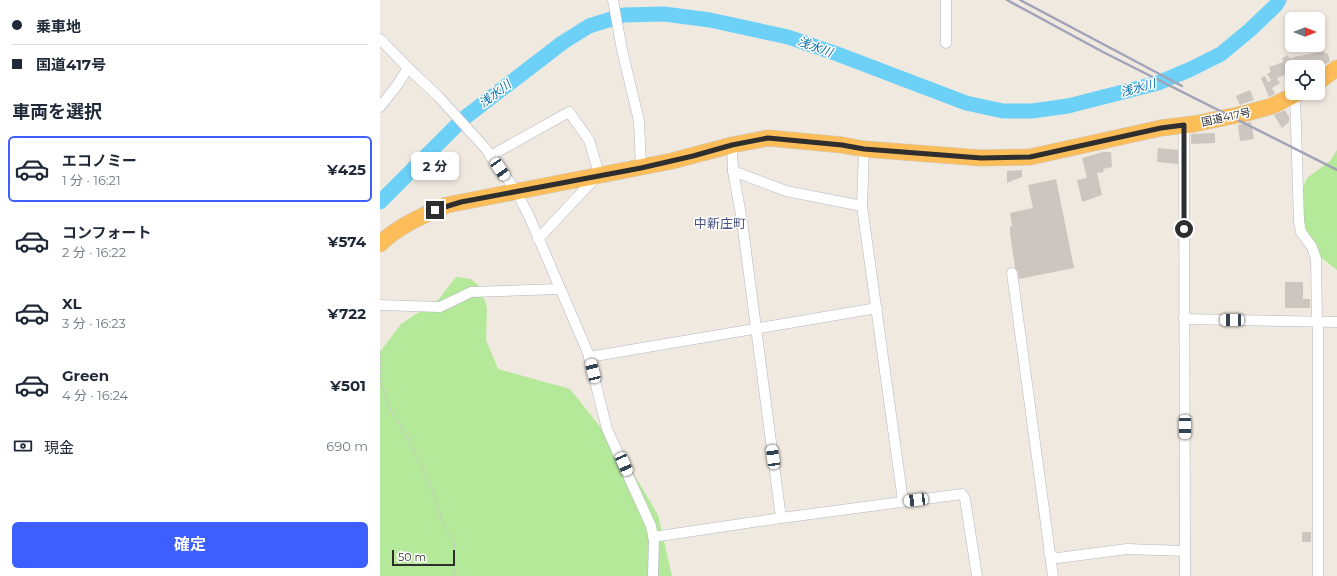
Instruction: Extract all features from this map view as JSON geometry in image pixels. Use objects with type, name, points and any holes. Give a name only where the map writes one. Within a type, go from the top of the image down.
[{"type":"highway","points":[[1325,77],[1337,68]]},
{"type":"highway","name":"国道417号","points":[[380,244],[399,229],[423,215],[447,205],[599,174],[641,168],[732,145],[768,138],[842,145],[864,149],[981,158],[1030,157],[1161,128],[1248,113],[1272,106],[1285,100]]},
{"type":"street","points":[[613,0],[622,50],[639,121],[641,168]]},
{"type":"street","points":[[946,0],[946,43]]},
{"type":"street","points":[[380,39],[437,95],[488,152],[516,191],[589,357],[607,429],[651,526],[653,536],[653,576]]},
{"type":"street","points":[[380,107],[398,84],[408,68]]},
{"type":"street","points":[[1297,100],[1299,221],[1302,232],[1312,247],[1316,259],[1318,322],[1318,576]]},
{"type":"street","points":[[488,152],[569,112],[589,140],[599,174],[538,239]]},
{"type":"street","points":[[1184,125],[1185,576]]},
{"type":"street","points":[[732,145],[733,171],[742,221],[781,518]]},
{"type":"street","points":[[864,149],[862,206],[903,501]]},
{"type":"street","points":[[733,171],[786,191],[862,206]]},
{"type":"street","points":[[1012,273],[1053,576]]},
{"type":"street","points":[[380,305],[440,307],[471,292],[559,289]]},
{"type":"street","points":[[589,357],[877,308]]},
{"type":"street","points":[[1184,319],[1337,322]]},
{"type":"street","points":[[653,536],[962,494],[965,499],[977,576]]},
{"type":"street","points":[[1049,553],[1058,558],[1127,549],[1185,551]]},
{"type":"path","points":[[380,350],[381,383],[390,409],[409,440],[421,465],[454,544],[454,576]]},
{"type":"green space","points":[[1337,150],[1337,270],[1314,252],[1301,223],[1300,196],[1307,178],[1330,161]]},
{"type":"green space","points":[[456,277],[471,279],[480,287],[487,308],[486,340],[498,369],[570,389],[622,454],[658,515],[672,576],[380,576],[380,352],[401,324],[439,299]]},
{"type":"building","points":[[1324,52],[1325,54],[1328,53],[1330,61],[1325,64],[1325,60],[1285,60],[1285,75],[1277,78],[1280,83],[1272,88],[1275,94],[1269,97],[1261,78],[1265,76],[1268,82],[1271,80],[1267,74],[1271,72],[1269,67],[1283,62],[1282,58],[1288,55],[1289,58]]},
{"type":"building","points":[[1250,90],[1254,100],[1240,105],[1236,96]]},
{"type":"building","points":[[1285,110],[1289,117],[1289,122],[1282,128],[1274,115]]},
{"type":"building","points":[[1251,122],[1254,139],[1240,141],[1238,125]]},
{"type":"building","points":[[1215,133],[1215,143],[1191,144],[1191,134]]},
{"type":"building","points":[[1158,148],[1178,150],[1178,164],[1157,162]]},
{"type":"building","points":[[1103,152],[1111,152],[1112,167],[1103,169],[1104,172],[1097,173],[1102,195],[1082,202],[1077,180],[1087,178],[1082,158]]},
{"type":"building","points":[[1022,170],[1022,177],[1007,183],[1007,171]]},
{"type":"building","points":[[1056,179],[1074,268],[1019,279],[1018,272],[1015,268],[1010,233],[1010,226],[1012,226],[1010,213],[1033,208],[1028,185]]},
{"type":"building","points":[[1285,282],[1303,282],[1303,299],[1310,299],[1310,308],[1285,308]]},
{"type":"building","points":[[1302,532],[1311,532],[1311,542],[1302,542]]},
{"type":"waterway","name":"浅水川","points":[[380,202],[463,119],[562,43],[589,26],[624,15],[664,14],[710,20],[788,37],[840,55],[966,103],[1003,111],[1032,111],[1068,106],[1158,83],[1191,69],[1221,54],[1251,29],[1276,5],[1279,0]]},
{"type":"railway","points":[[1007,0],[1103,52],[1337,170]]},
{"type":"railway","points":[[1020,0],[1182,86]]},
{"type":"district","name":"中新庄町","points":[[720,223]]},
{"type":"route","points":[[435,210],[447,205],[461,202],[599,174],[641,168],[693,156],[722,147],[768,138],[808,141],[864,149],[981,158],[1030,157],[1129,134],[1184,125],[1184,229]]}]
